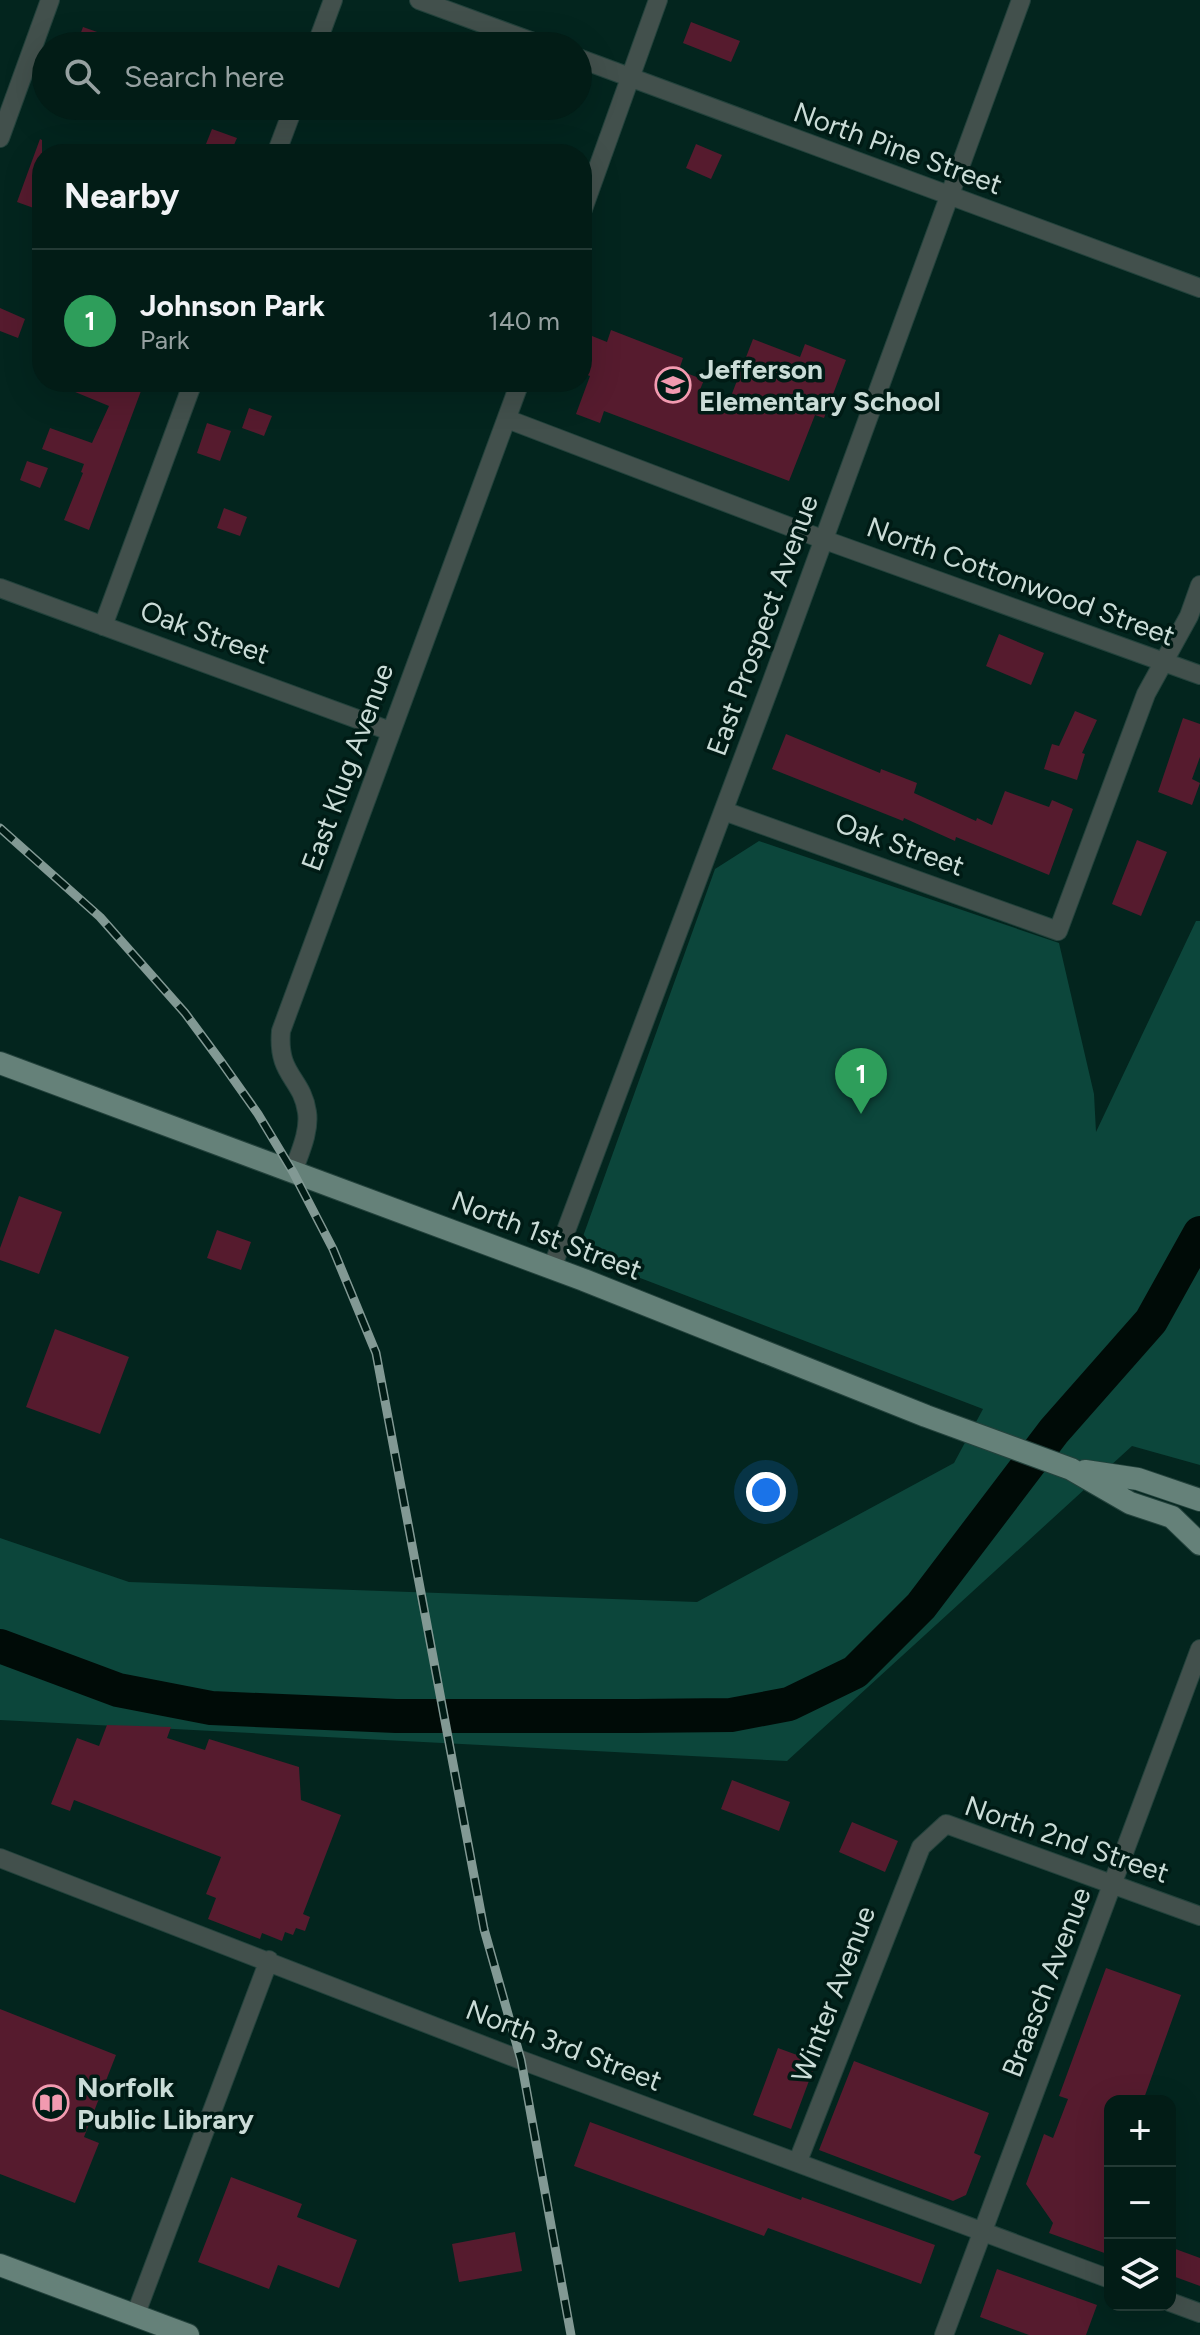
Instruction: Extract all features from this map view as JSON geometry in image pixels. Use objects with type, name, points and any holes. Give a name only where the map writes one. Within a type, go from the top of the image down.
[{"type":"main road","name":"North 1st Street","points":[[2,1069],[552,1268],[1071,1469],[1130,1503],[1172,1517],[1200,1544]]},
{"type":"main road","name":"North 1st Street","points":[[1071,1469],[1138,1479],[1200,1500]]},
{"type":"main road","points":[[0,2265],[147,2324],[188,2335]]},
{"type":"street","points":[[38,32],[50,0]]},
{"type":"street","points":[[321,32],[333,0]]},
{"type":"street","points":[[419,0],[506,32]]},
{"type":"street","points":[[592,184],[658,0]]},
{"type":"street","name":"East Prospect Avenue","points":[[552,1268],[724,811],[1021,0]]},
{"type":"street","points":[[0,138],[32,50]]},
{"type":"street","name":"North Pine Street","points":[[592,63],[949,198],[1200,288]]},
{"type":"street","points":[[280,144],[289,120]]},
{"type":"street","points":[[103,626],[189,392]]},
{"type":"street","name":"East Klug Avenue","points":[[293,1172],[305,1140],[308,1114],[303,1096],[284,1067],[279,1051],[281,1031],[516,392]]},
{"type":"street","name":"North Cottonwood Street","points":[[507,419],[822,539],[1200,675]]},
{"type":"street","points":[[1164,662],[1189,616],[1200,585]]},
{"type":"street","name":"Oak Street","points":[[0,588],[390,731]]},
{"type":"street","name":"Oak Street","points":[[724,811],[1058,931],[1146,694],[1164,662]]},
{"type":"street","name":"Braasch Avenue","points":[[944,2335],[1200,1649]]},
{"type":"street","name":"North 2nd Street","points":[[921,1847],[946,1824],[1200,1916]]},
{"type":"street","name":"Winter Avenue","points":[[798,2161],[921,1847]]},
{"type":"street","name":"North 3rd Street","points":[[0,1858],[521,2060],[1104,2277]]},
{"type":"street","points":[[147,2324],[269,1960]]},
{"type":"street","points":[[1176,2304],[1200,2313]]},
{"type":"green space","points":[[759,841],[1059,943],[1094,1094],[1096,1132],[1196,921],[1200,921],[1200,1465],[1132,1446],[787,1761],[0,1720],[0,1538],[129,1582],[697,1602],[954,1463],[983,1409],[593,1260],[581,1242],[715,869]]},
{"type":"building","points":[[691,22],[740,41],[731,62],[683,43]]},
{"type":"building","points":[[212,129],[237,138],[234,144],[206,144]]},
{"type":"building","points":[[696,144],[722,155],[711,179],[686,168]]},
{"type":"building","points":[[32,161],[32,207],[17,202]]},
{"type":"building","points":[[0,308],[25,319],[18,338],[0,331]]},
{"type":"building","points":[[611,330],[683,358],[679,370],[704,380],[699,392],[728,404],[753,339],[800,357],[805,344],[846,360],[824,418],[815,415],[789,481],[604,411],[600,423],[576,414],[584,392],[592,392],[592,336],[607,342]]},
{"type":"building","points":[[75,392],[141,392],[89,530],[64,520],[84,464],[42,449],[50,428],[92,443],[109,406]]},
{"type":"building","points":[[249,408],[272,416],[264,436],[242,428]]},
{"type":"building","points":[[207,423],[231,431],[220,461],[197,453]]},
{"type":"building","points":[[27,461],[48,468],[40,488],[20,480]]},
{"type":"building","points":[[224,508],[247,517],[240,536],[217,528]]},
{"type":"building","points":[[999,634],[1044,653],[1031,685],[986,666]]},
{"type":"building","points":[[1075,711],[1097,720],[1082,753],[1085,754],[1077,780],[1044,769],[1052,744],[1059,746]]},
{"type":"building","points":[[1183,718],[1200,724],[1200,757],[1192,779],[1200,783],[1192,805],[1158,792]]},
{"type":"building","points":[[786,734],[880,773],[881,769],[917,783],[914,793],[976,821],[977,818],[992,825],[1005,791],[1049,807],[1052,800],[1073,809],[1049,875],[772,769]]},
{"type":"building","points":[[1137,840],[1167,852],[1141,916],[1112,904]]},
{"type":"building","points":[[19,1196],[62,1212],[39,1274],[0,1260],[0,1248]]},
{"type":"building","points":[[217,1230],[251,1242],[241,1270],[207,1258]]},
{"type":"building","points":[[55,1329],[129,1357],[100,1434],[26,1407]]},
{"type":"building","points":[[107,1725],[171,1727],[167,1738],[205,1750],[209,1739],[299,1767],[301,1800],[341,1815],[303,1914],[310,1917],[305,1931],[296,1928],[293,1935],[285,1932],[282,1941],[262,1933],[260,1939],[208,1919],[216,1898],[206,1894],[221,1857],[74,1800],[70,1811],[51,1804],[77,1738],[99,1746]]},
{"type":"building","points":[[732,1780],[790,1802],[779,1831],[721,1809]]},
{"type":"building","points":[[852,1822],[898,1841],[885,1872],[839,1852]]},
{"type":"building","points":[[1106,1968],[1181,1995],[1145,2095],[1104,2095],[1104,2253],[1049,2233],[1053,2223],[1026,2184],[1044,2134],[1053,2138],[1068,2099],[1059,2096]]},
{"type":"building","points":[[0,2009],[116,2055],[84,2137],[99,2143],[75,2203],[0,2174]]},
{"type":"building","points":[[778,2048],[816,2062],[791,2129],[753,2115]]},
{"type":"building","points":[[854,2061],[989,2113],[974,2153],[981,2156],[966,2195],[953,2201],[819,2150]]},
{"type":"building","points":[[590,2122],[801,2200],[802,2197],[935,2245],[921,2284],[768,2228],[764,2236],[574,2166]]},
{"type":"building","points":[[231,2177],[302,2204],[297,2217],[357,2240],[339,2288],[278,2265],[269,2289],[198,2262]]},
{"type":"building","points":[[515,2232],[522,2271],[459,2282],[452,2244]]},
{"type":"building","points":[[1176,2249],[1200,2258],[1200,2286],[1176,2277]]},
{"type":"building","points":[[997,2269],[1097,2305],[1086,2335],[1029,2335],[980,2317]]},
{"type":"waterway","points":[[0,1646],[118,1690],[211,1708],[396,1716],[636,1716],[731,1715],[789,1704],[855,1672],[921,1606],[1054,1431],[1151,1321],[1200,1233]]},
{"type":"railway","points":[[0,828],[100,917],[185,1013],[222,1063],[293,1172],[333,1249],[376,1353],[484,1929],[521,2060],[571,2335]]},
{"type":"place","name":"Jefferson Elementary School","points":[[673,385]]},
{"type":"place","name":"Johnson Park","points":[[861,1114]]},
{"type":"place","name":"Norfolk Public Library","points":[[51,2103]]}]
